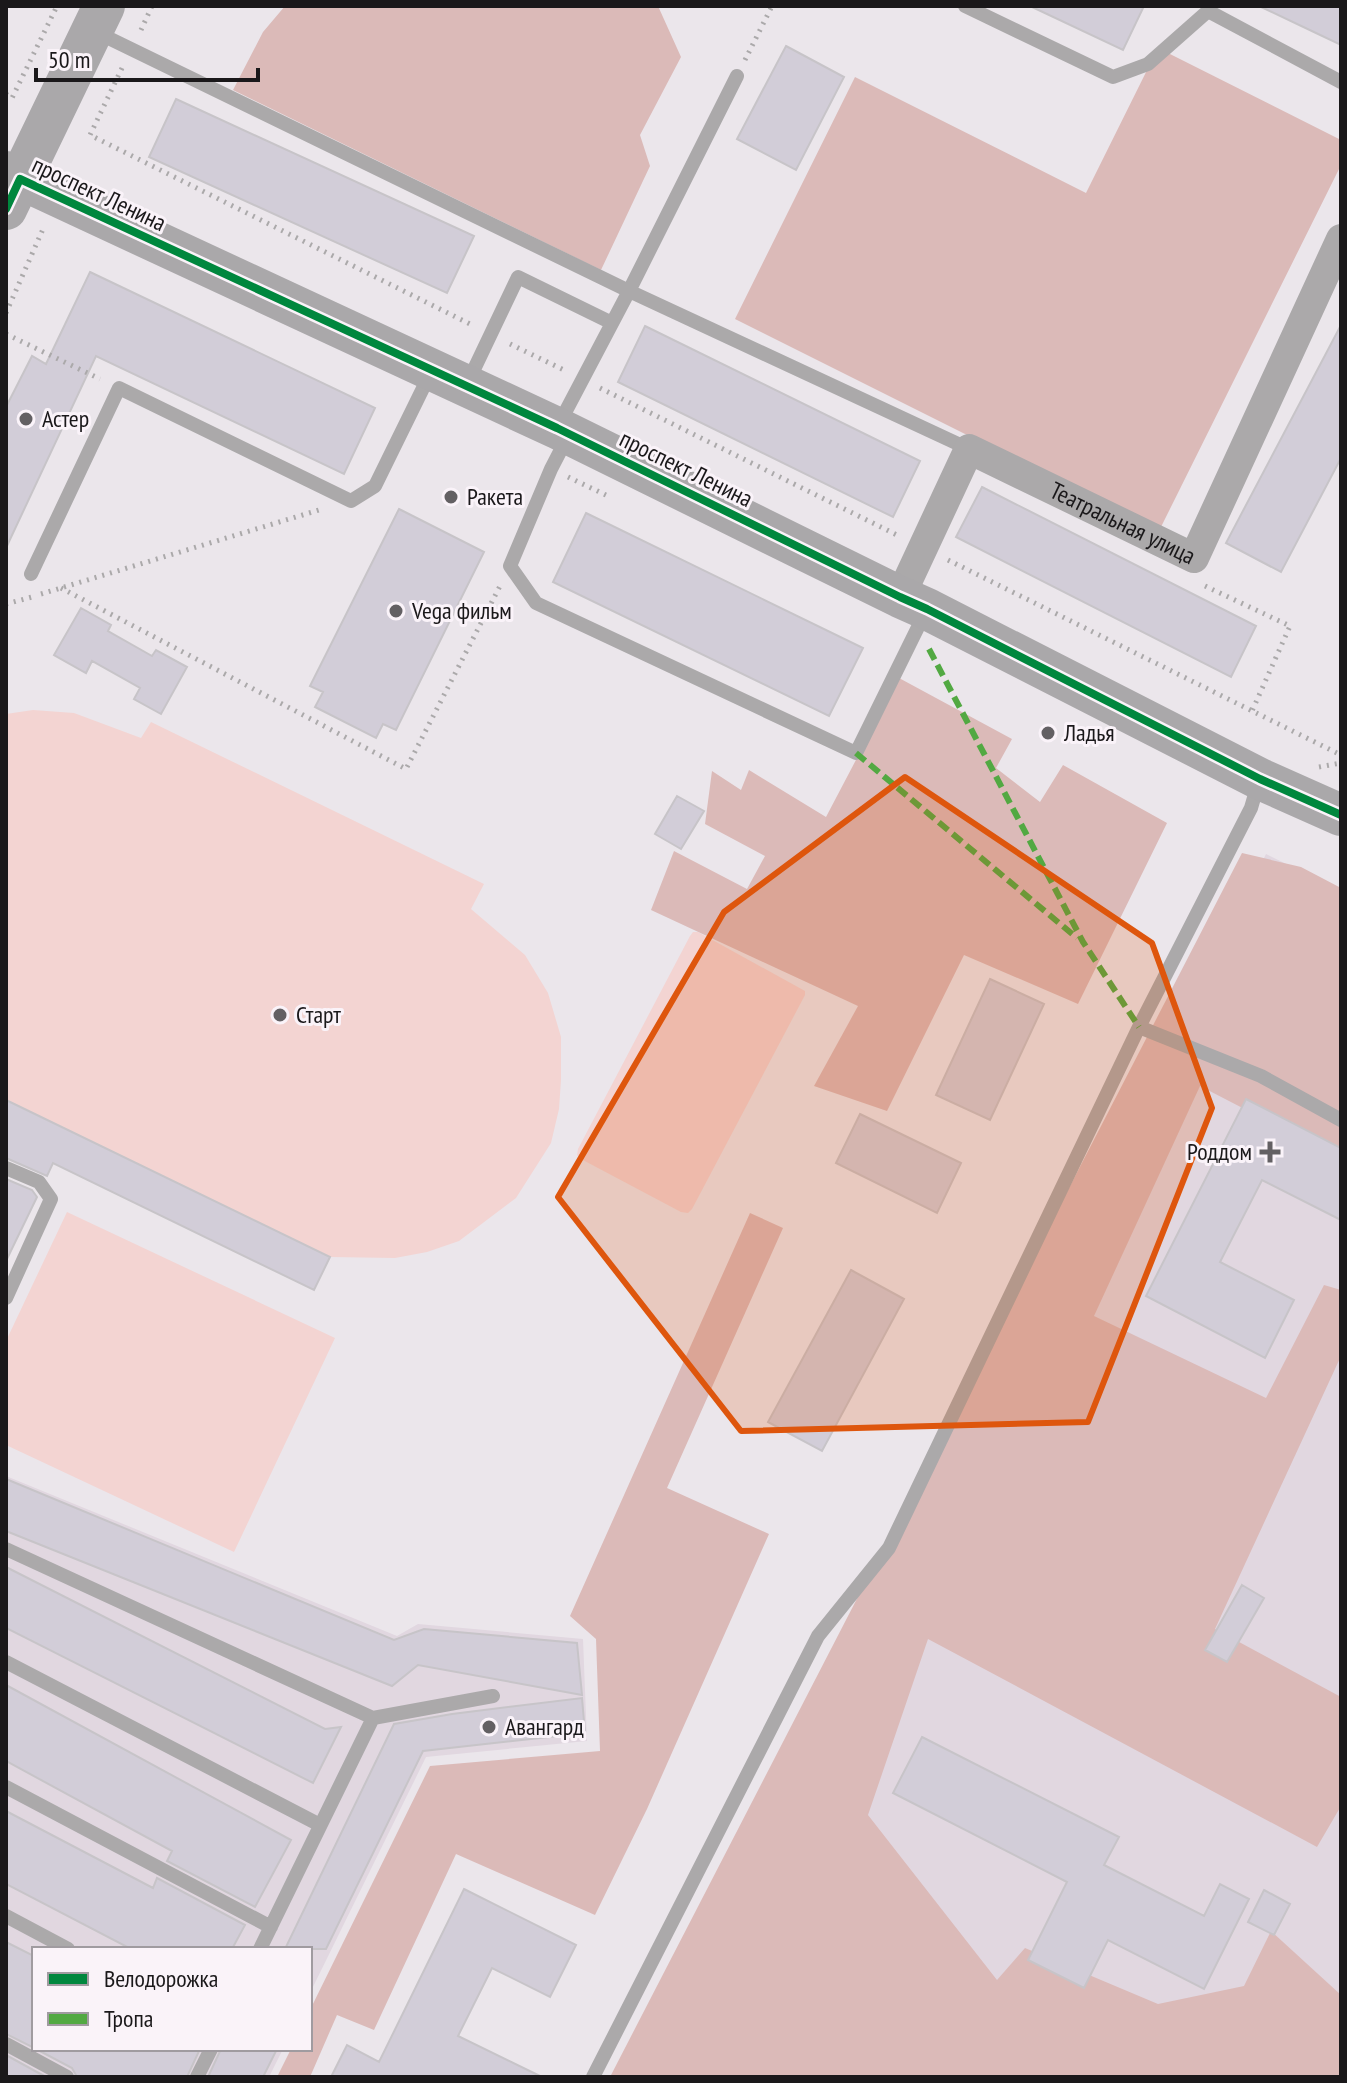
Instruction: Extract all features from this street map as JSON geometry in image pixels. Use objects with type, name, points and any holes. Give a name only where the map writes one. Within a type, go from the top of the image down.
[{"type":"street","points":[[11,187],[98,18]]},
{"type":"street","name":"проспект Ленина","points":[[11,187],[563,431],[914,603],[1260,779],[1341,815]]},
{"type":"street","name":"Театральная улица","points":[[969,449],[1194,558],[1341,239]]},
{"type":"street","points":[[914,603],[923,548],[969,449]]},
{"type":"lane","points":[[965,6],[1113,77],[1148,64],[1208,11],[1341,82]]},
{"type":"lane","points":[[98,18],[629,291],[969,449]]},
{"type":"lane","points":[[737,76],[582,379],[551,469],[510,566],[536,603],[856,753],[914,603]]},
{"type":"lane","points":[[31,574],[119,388],[351,501],[375,486],[419,401],[449,378],[491,334],[518,277],[612,323]]},
{"type":"lane","points":[[593,2077],[818,1636],[889,1548],[1139,1027],[1251,808],[1260,779]]},
{"type":"lane","points":[[1139,1027],[1261,1076],[1341,1120]]},
{"type":"lane","points":[[6,1168],[39,1182],[51,1199],[6,1298]]},
{"type":"lane","points":[[6,1549],[373,1718],[493,1696]]},
{"type":"lane","points":[[6,1662],[320,1825]]},
{"type":"lane","points":[[261,1947],[373,1718]]},
{"type":"lane","points":[[6,1787],[271,1927]]},
{"type":"lane","points":[[6,1916],[64,1947]]},
{"type":"lane","points":[[6,2044],[67,2077]]},
{"type":"lane","points":[[197,2077],[210,2051]]},
{"type":"path","points":[[6,94],[12,98],[57,6]]},
{"type":"path","points":[[737,76],[772,6]]},
{"type":"path","points":[[90,135],[1341,755]]},
{"type":"path","points":[[6,313],[43,229]]},
{"type":"path","points":[[6,334],[119,388]]},
{"type":"path","points":[[6,604],[351,501]]},
{"type":"path","points":[[61,588],[406,769],[510,566]]},
{"type":"highlighted area","points":[[905,777],[1152,943],[1212,1108],[1088,1422],[741,1431],[558,1197],[724,912]]},
{"type":"shaded area","points":[[285,6],[658,6],[681,57],[640,135],[650,166],[601,270],[233,90],[263,32]]},
{"type":"shaded area","points":[[1158,48],[1341,140],[1341,165],[1159,531],[735,319],[855,77],[1086,193]]},
{"type":"shaded area","points":[[899,678],[1012,739],[996,768],[1040,802],[1063,765],[1167,823],[1078,1004],[964,955],[887,1111],[814,1086],[858,1006],[651,910],[674,851],[747,889],[765,856],[705,824],[712,771],[741,790],[749,770],[826,817]]},
{"type":"shaded area","name":"Старт","points":[[33,710],[74,713],[141,738],[151,722],[484,884],[471,909],[525,955],[548,993],[561,1037],[559,1109],[551,1143],[516,1198],[459,1241],[427,1252],[395,1258],[330,1257],[314,1290],[6,1140],[6,714]]},
{"type":"shaded area","points":[[1242,853],[1301,867],[1341,888],[1341,1159],[1200,1086],[1094,1316],[1266,1398],[1324,1285],[1341,1290],[1341,1356],[1215,1629],[1341,1697],[1341,1806],[1317,1847],[928,1639],[868,1815],[997,1980],[1025,1948],[1158,2004],[1244,1986],[1271,1931],[1341,1995],[1341,2077],[610,2077]]},
{"type":"shaded area","points":[[1266,854],[1341,891],[1341,2077],[743,1926]]},
{"type":"shaded area","points":[[693,932],[805,991],[805,995],[688,1213],[577,1155]]},
{"type":"shaded area","points":[[67,1212],[335,1338],[234,1552],[6,1445],[6,1341]]},
{"type":"shaded area","points":[[750,1213],[783,1228],[667,1488],[769,1534],[647,1809],[595,1915],[456,1854],[374,2030],[337,2015],[310,2077],[277,2077],[290,2051],[312,2051],[312,2006],[430,1766],[600,1751],[596,1639],[570,1616]]},
{"type":"shaded area","points":[[6,1476],[397,1636],[418,1624],[583,1639],[587,1741],[426,1757],[312,1989],[312,1947],[32,1947],[32,2051],[282,2051],[269,2077],[6,2077]]},
{"type":"building","points":[[1030,6],[1144,6],[1123,50]]},
{"type":"building","points":[[1259,6],[1341,6],[1341,45],[1316,33]]},
{"type":"building","points":[[786,46],[844,77],[796,170],[737,139]]},
{"type":"building","points":[[176,99],[474,236],[447,293],[149,157]]},
{"type":"building","points":[[90,272],[375,408],[344,474],[96,356],[6,548],[6,407],[32,356],[46,364]]},
{"type":"building","points":[[1341,325],[1341,458],[1281,572],[1226,543]]},
{"type":"building","points":[[645,326],[920,461],[893,517],[618,382]]},
{"type":"building","points":[[982,487],[1256,626],[1231,677],[956,537]]},
{"type":"building","points":[[399,509],[484,552],[396,730],[383,724],[376,738],[315,707],[323,692],[310,686]]},
{"type":"building","points":[[586,513],[863,648],[829,716],[553,582]]},
{"type":"building","points":[[81,608],[111,625],[108,631],[152,656],[156,650],[187,667],[161,714],[134,699],[140,688],[92,661],[86,673],[54,655]]},
{"type":"building","points":[[677,796],[704,811],[681,849],[655,834]]},
{"type":"building","points":[[990,979],[1044,1004],[990,1120],[936,1095]]},
{"type":"building","points":[[1246,1099],[1341,1148],[1341,1220],[1262,1180],[1220,1262],[1294,1300],[1265,1358],[1146,1296]]},
{"type":"building","points":[[6,1100],[330,1257],[314,1290],[53,1163],[47,1176],[6,1158]]},
{"type":"building","points":[[860,1114],[961,1163],[937,1213],[836,1163]]},
{"type":"building","points":[[6,1179],[32,1190],[37,1197],[6,1261]]},
{"type":"building","points":[[851,1270],[904,1299],[822,1451],[768,1422]]},
{"type":"building","name":"Авангард","points":[[6,1479],[394,1640],[424,1629],[577,1643],[582,1695],[418,1665],[392,1686],[6,1531]]},
{"type":"building","points":[[6,1567],[325,1729],[341,1727],[313,1783],[6,1628]]},
{"type":"building","points":[[1242,1585],[1264,1598],[1227,1662],[1205,1650]]},
{"type":"building","points":[[6,1685],[291,1840],[255,1907],[167,1861],[172,1851],[6,1761]]},
{"type":"building","points":[[582,1698],[585,1733],[423,1751],[326,1949],[286,1947],[394,1724]]},
{"type":"building","points":[[922,1737],[1119,1837],[1104,1865],[1204,1916],[1220,1884],[1249,1899],[1204,1989],[1108,1940],[1084,1988],[1028,1960],[1067,1882],[893,1793]]},
{"type":"building","points":[[6,1811],[153,1888],[157,1878],[245,1925],[233,1947],[127,1947],[6,1884]]},
{"type":"building","points":[[464,1889],[576,1945],[550,1997],[492,1968],[458,2036],[542,2077],[331,2077],[347,2045],[379,2062]]},
{"type":"building","points":[[1264,1890],[1290,1904],[1274,1935],[1248,1922]]},
{"type":"building","points":[[6,1942],[32,1955],[32,2047],[6,2034]]},
{"type":"building","points":[[40,2051],[199,2051],[187,2077],[77,2077],[72,2068]]},
{"type":"building","points":[[220,2051],[276,2051],[263,2077],[208,2077]]},
{"type":"building","points":[[6,2055],[46,2077],[6,2077]]},
{"type":"marked path","points":[[929,649],[1083,942],[1139,1027]]},
{"type":"marked path","points":[[856,753],[1077,938]]},
{"type":"cycle path","points":[[6,209],[20,179],[557,428],[927,609],[1260,779],[1341,815]]},
{"type":"place","name":"Астер","points":[[26,419]]},
{"type":"place","name":"Ракета","points":[[451,497]]},
{"type":"place","name":"Vega фильм","points":[[396,611]]},
{"type":"place","name":"Ладья","points":[[1048,733]]},
{"type":"place","name":"Старт","points":[[280,1015]]},
{"type":"place","name":"Роддом","points":[[1270,1152]]},
{"type":"place","name":"Авангард","points":[[489,1727]]}]
